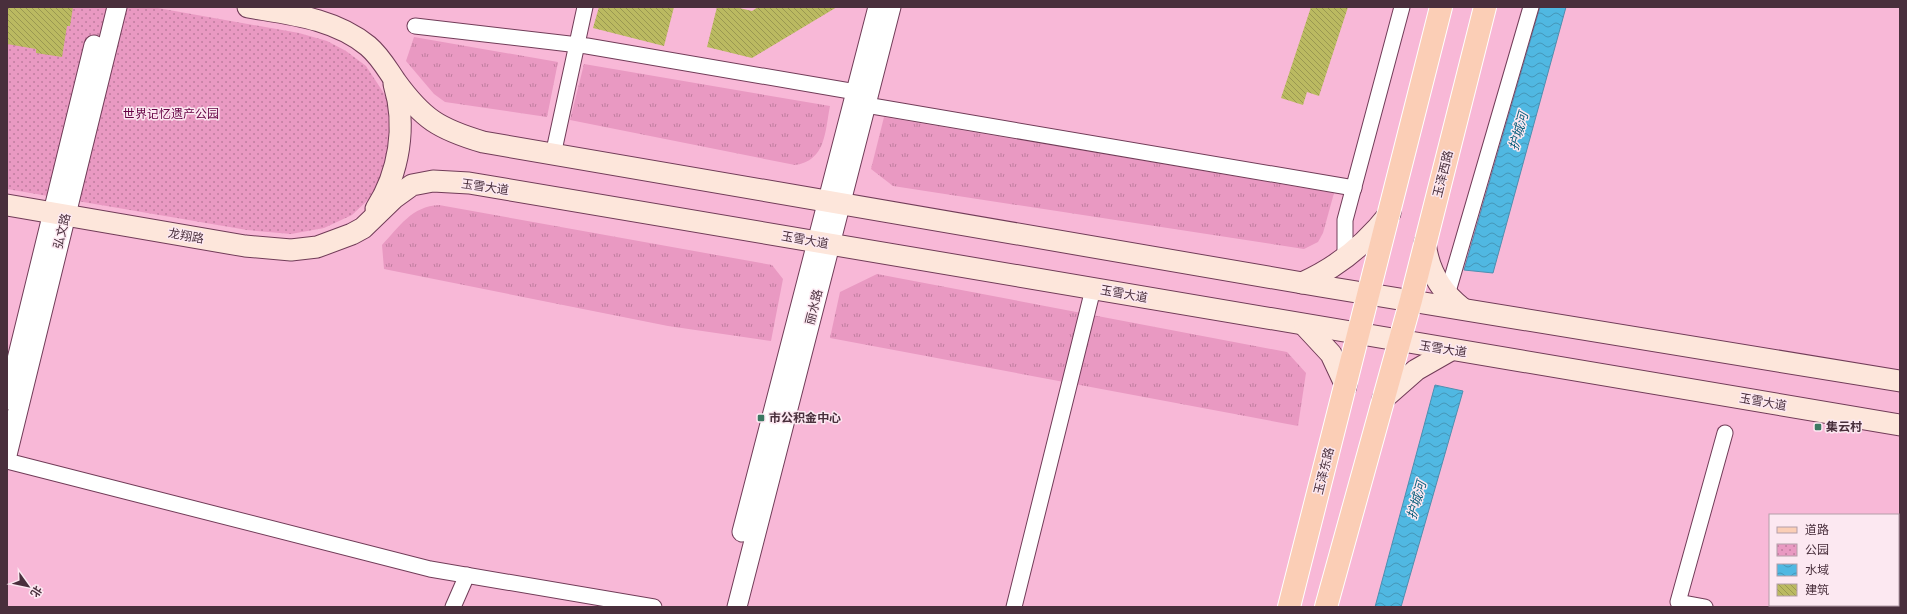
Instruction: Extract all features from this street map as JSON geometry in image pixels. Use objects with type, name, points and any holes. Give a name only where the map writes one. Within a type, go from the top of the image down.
[{"type":"main road","points":[[248,7],[318,20],[344,31],[367,45],[378,56],[416,108],[441,127],[483,142],[1302,283],[1411,300],[1455,302],[1900,381]]},
{"type":"main road","points":[[1359,335],[1442,7]]},
{"type":"main road","name":"玉泽西路","points":[[1400,341],[1485,7]]},
{"type":"main road","points":[[363,228],[382,201],[394,171],[398,155],[400,139],[399,106],[391,75]]},
{"type":"main road","name":"玉雪大道","points":[[363,228],[394,198],[412,185],[432,180],[469,183],[1305,326],[1900,425]]},
{"type":"main road","name":"龙翔路","points":[[7,205],[245,246],[279,250],[317,247],[341,240],[363,228]]},
{"type":"main road","points":[[1302,283],[1326,271],[1345,258],[1366,240],[1390,212]]},
{"type":"main road","points":[[1425,242],[1429,263],[1433,274],[1455,302]]},
{"type":"main road","points":[[1305,326],[1331,354],[1346,386]]},
{"type":"main road","name":"玉泽东路","points":[[1289,607],[1359,335]]},
{"type":"main road","points":[[1326,607],[1400,341]]},
{"type":"main road","points":[[1384,399],[1416,370],[1451,350]]},
{"type":"street","name":"弘文路","points":[[7,456],[103,7]]},
{"type":"street","name":"弘文路","points":[[7,400],[117,7]]},
{"type":"street","points":[[553,155],[585,7]]},
{"type":"street","name":"丽水路","points":[[737,607],[824,243],[861,98],[878,7]]},
{"type":"street","name":"丽水路","points":[[861,98],[892,7]]},
{"type":"street","points":[[1345,258],[1345,220],[1402,7]]},
{"type":"street","points":[[1455,302],[1531,7]]},
{"type":"street","points":[[415,26],[577,45],[1354,188]]},
{"type":"street","name":"丽水路","points":[[723,607],[824,243]]},
{"type":"street","points":[[1014,607],[1093,289]]},
{"type":"street","points":[[1705,607],[1677,604],[1724,432]]},
{"type":"street","points":[[7,461],[430,569],[654,607]]},
{"type":"street","points":[[453,607],[467,575]]},
{"type":"green space","name":"世界记忆遗产公园","points":[[7,7],[152,7],[299,33],[327,41],[346,51],[366,66],[385,95],[390,108],[390,162],[371,197],[352,215],[324,228],[291,234],[247,230],[7,189]]},
{"type":"green space","points":[[414,37],[558,62],[547,117],[445,102],[434,94],[406,61]]},
{"type":"green space","points":[[584,64],[830,106],[825,135],[813,158],[795,165],[570,120]]},
{"type":"green space","points":[[884,117],[1334,193],[1323,233],[1318,242],[1304,249],[893,186],[871,169]]},
{"type":"green space","points":[[439,205],[772,265],[783,279],[771,341],[668,326],[384,269],[382,245],[400,225],[414,213],[429,206]]},
{"type":"green space","points":[[877,274],[1287,352],[1306,373],[1298,426],[830,338],[840,292]]},
{"type":"water","name":"护城河","points":[[1540,7],[1566,7],[1493,273],[1464,270]]},
{"type":"water","name":"护城河","points":[[1435,385],[1463,391],[1401,607],[1375,607]]},
{"type":"building","points":[[7,7],[73,7],[70,26],[67,26],[62,57],[36,53],[36,49],[7,44]]},
{"type":"building","points":[[599,7],[674,7],[664,46],[593,28]]},
{"type":"building","points":[[717,7],[735,7],[752,11],[758,7],[837,7],[752,58],[707,47]]},
{"type":"building","points":[[1311,7],[1348,7],[1319,96],[1307,92],[1303,105],[1281,98]]},
{"type":"place","name":"市公积金中心","points":[[761,418]]},
{"type":"place","name":"集云村","points":[[1818,427]]}]
